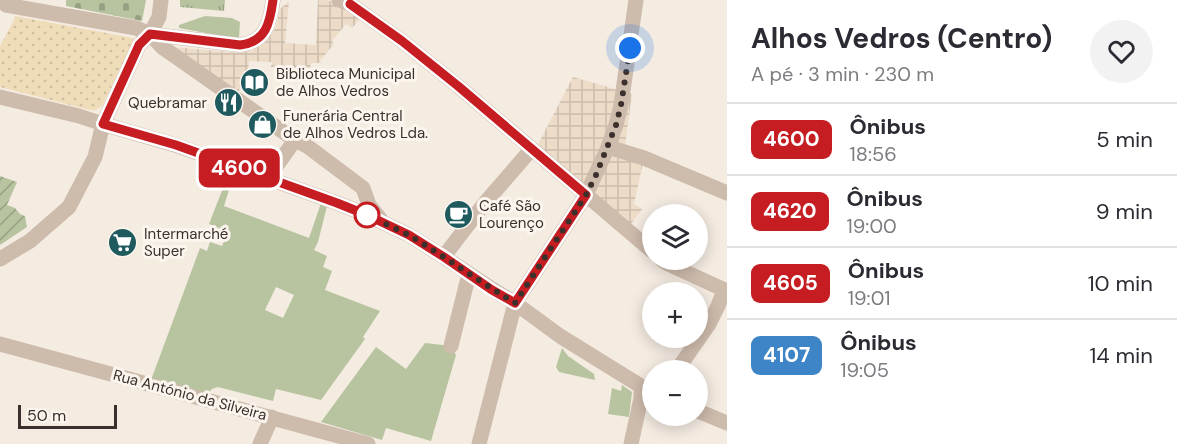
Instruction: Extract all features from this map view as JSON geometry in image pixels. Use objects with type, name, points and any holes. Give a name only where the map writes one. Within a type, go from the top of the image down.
[{"type":"street","points":[[0,259],[30,241],[69,207],[95,157],[103,124],[139,45],[150,34],[159,16],[161,0]]},
{"type":"street","points":[[6,5],[136,28],[150,34],[240,45],[250,44],[259,39],[268,26],[273,0]]},
{"type":"street","points":[[339,0],[350,4],[402,41],[642,243]]},
{"type":"street","points":[[479,444],[515,303],[586,195],[616,125],[636,0]]},
{"type":"street","points":[[150,34],[162,47],[295,140],[307,146],[363,188],[369,205],[384,224]]},
{"type":"street","points":[[0,97],[80,116],[176,145],[337,203],[409,235],[515,303],[560,336],[642,386]]},
{"type":"street","points":[[268,178],[295,140]]},
{"type":"street","points":[[608,147],[645,158],[727,192]]},
{"type":"street","points":[[448,251],[484,204],[529,152]]},
{"type":"street","points":[[681,270],[726,291],[709,324],[684,360]]},
{"type":"street","points":[[451,346],[469,274]]},
{"type":"street","name":"Rua António da Silveira","points":[[4,344],[368,444]]},
{"type":"street","points":[[631,444],[642,397]]},
{"type":"street","points":[[708,415],[727,423]]},
{"type":"street","points":[[260,444],[272,417]]},
{"type":"green space","points":[[66,0],[146,0],[142,21],[66,6]]},
{"type":"green space","points":[[180,0],[225,0],[224,11],[180,7]]},
{"type":"green space","points":[[205,16],[232,18],[240,22],[239,38],[179,28],[179,25]]},
{"type":"green space","points":[[0,176],[17,182],[7,205],[25,216],[27,227],[0,245]]},
{"type":"green space","points":[[223,188],[229,190],[224,206],[309,238],[321,203],[327,206],[314,250],[327,256],[323,267],[332,271],[325,290],[380,311],[363,337],[365,339],[321,400],[276,389],[273,401],[218,387],[212,389],[207,395],[151,380],[200,248],[207,251],[210,242],[222,246],[228,232],[209,224]],"holes":[[[276,287],[294,295],[283,318],[265,310]]]},
{"type":"green space","points":[[425,343],[451,346],[456,355],[431,441],[386,428],[382,440],[321,422],[376,347],[406,369]]},
{"type":"green space","points":[[562,348],[568,356],[594,374],[595,380],[559,372],[556,367]]},
{"type":"green space","points":[[622,385],[632,392],[629,417],[608,414],[612,388],[621,391]]},
{"type":"sand","points":[[15,16],[133,38],[102,106],[96,110],[90,110],[0,87],[0,46]]},
{"type":"shaded area","points":[[318,0],[342,4],[362,16],[352,28],[346,24],[332,41],[334,44],[320,61],[321,63],[311,63],[310,69],[271,67],[272,62],[249,61],[248,71],[238,93],[172,47],[241,53],[251,51],[266,42],[276,27],[280,9],[289,1],[285,43],[316,45]]},
{"type":"shaded area","points":[[573,77],[632,94],[625,145],[643,163],[634,204],[642,209],[629,227],[536,148]]},
{"type":"bus line","name":"4600","points":[[273,0],[268,26],[259,39],[250,44],[240,45],[150,34],[139,45],[103,124],[176,145],[367,215],[409,235],[515,303],[586,195],[458,86],[402,41],[350,4]]},
{"type":"place","name":"Biblioteca Municipal de Alhos Vedros","points":[[255,83]]},
{"type":"place","name":"Quebramar","points":[[228,103]]},
{"type":"place","name":"Funerária Central de Alhos Vedros Lda.","points":[[262,125]]},
{"type":"place","name":"Café São Lourenço","points":[[458,215]]},
{"type":"place","name":"Intermarché Super","points":[[123,243]]},
{"type":"route","points":[[367,215],[409,235],[515,303],[586,195],[596,175],[616,125],[630,48]]}]
